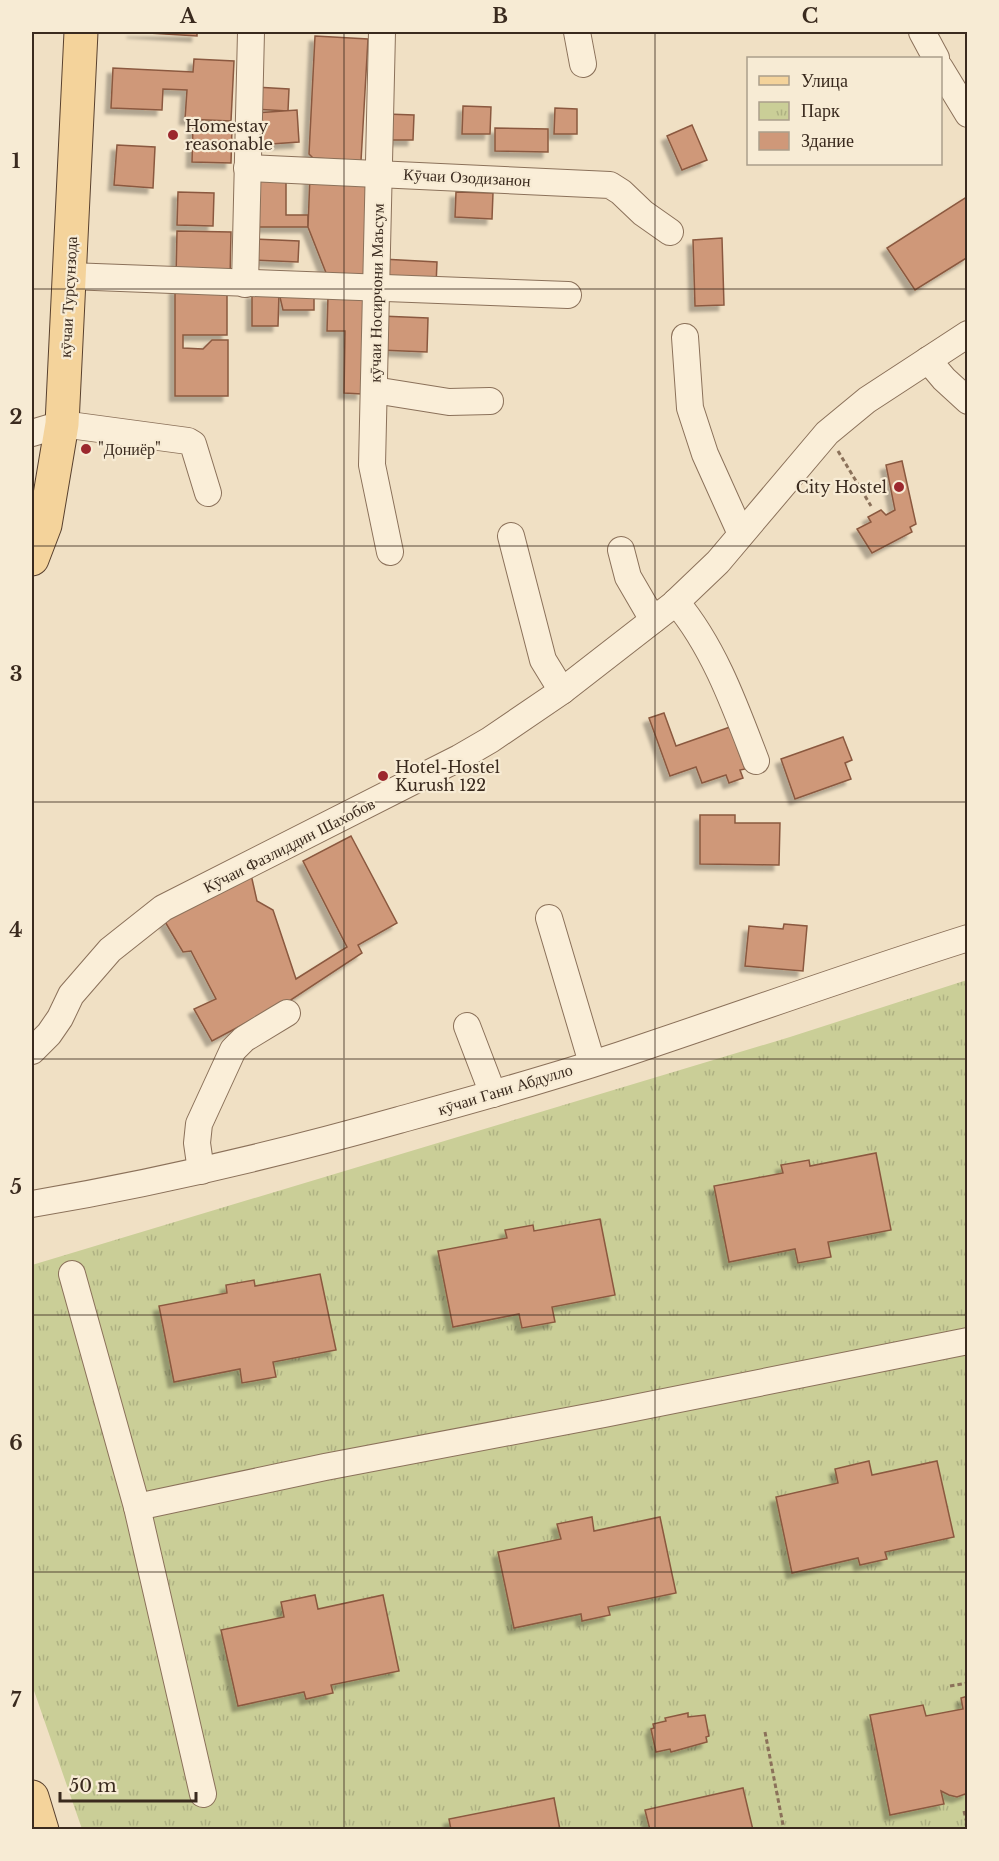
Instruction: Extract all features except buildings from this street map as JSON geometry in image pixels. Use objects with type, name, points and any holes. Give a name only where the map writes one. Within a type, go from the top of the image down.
[{"type":"main road","name":"кӯчаи Турсунзода","points":[[32,559],[45,525],[47,429],[69,276],[81,32]]},
{"type":"main road","points":[[32,1797],[42,1830]]},
{"type":"street","points":[[245,284],[251,32]]},
{"type":"street","name":"кӯчаи Носирчони Маъсум","points":[[382,32],[372,465],[390,552]]},
{"type":"street","points":[[577,32],[583,64]]},
{"type":"street","points":[[922,32],[935,57]]},
{"type":"street","points":[[942,71],[968,114]]},
{"type":"street","name":"Кӯчаи Озодизанон","points":[[247,168],[610,185],[670,232]]},
{"type":"street","points":[[69,276],[568,296]]},
{"type":"street","name":"Кӯчаи Фазлиддин Шахобов","points":[[32,1051],[49,1034],[78,986],[110,951],[163,908],[459,758],[490,740],[562,691],[676,602],[718,562],[827,433],[867,400],[968,334]]},
{"type":"street","points":[[685,337],[690,408],[705,454],[741,534]]},
{"type":"street","points":[[928,360],[968,401]]},
{"type":"street","points":[[374,390],[449,402],[490,401]]},
{"type":"street","points":[[47,429],[188,441],[193,444],[208,493]]},
{"type":"street","points":[[511,536],[543,660],[562,691]]},
{"type":"street","points":[[621,550],[628,577],[653,620]]},
{"type":"street","points":[[676,602],[692,621],[712,659],[756,761]]},
{"type":"street","points":[[549,918],[592,1063]]},
{"type":"street","name":"кӯчаи Гани Абдулло","points":[[32,1204],[201,1171],[292,1150],[493,1094],[646,1046],[849,975],[968,938]]},
{"type":"street","points":[[201,1171],[197,1143],[199,1124],[233,1050],[244,1039],[286,1013]]},
{"type":"street","points":[[467,1026],[493,1094]]},
{"type":"street","points":[[72,1275],[137,1507],[202,1794]]},
{"type":"street","points":[[137,1507],[325,1467],[968,1341]]},
{"type":"path","points":[[827,433],[871,507]]},
{"type":"path","points":[[950,1686],[968,1683]]},
{"type":"path","points":[[765,1732],[784,1830]]},
{"type":"path","points":[[964,1810],[968,1828]]},
{"type":"green space","points":[[967,980],[967,1829],[82,1829],[32,1685],[32,1265],[790,1037]]},
{"type":"place","name":"Homestay reasonable","points":[[173,135]]},
{"type":"place","name":"\"Дониёр\"","points":[[86,449]]},
{"type":"place","name":"City Hostel","points":[[899,487]]},
{"type":"place","name":"Hotel-Hostel Kurush 122","points":[[383,776]]}]
